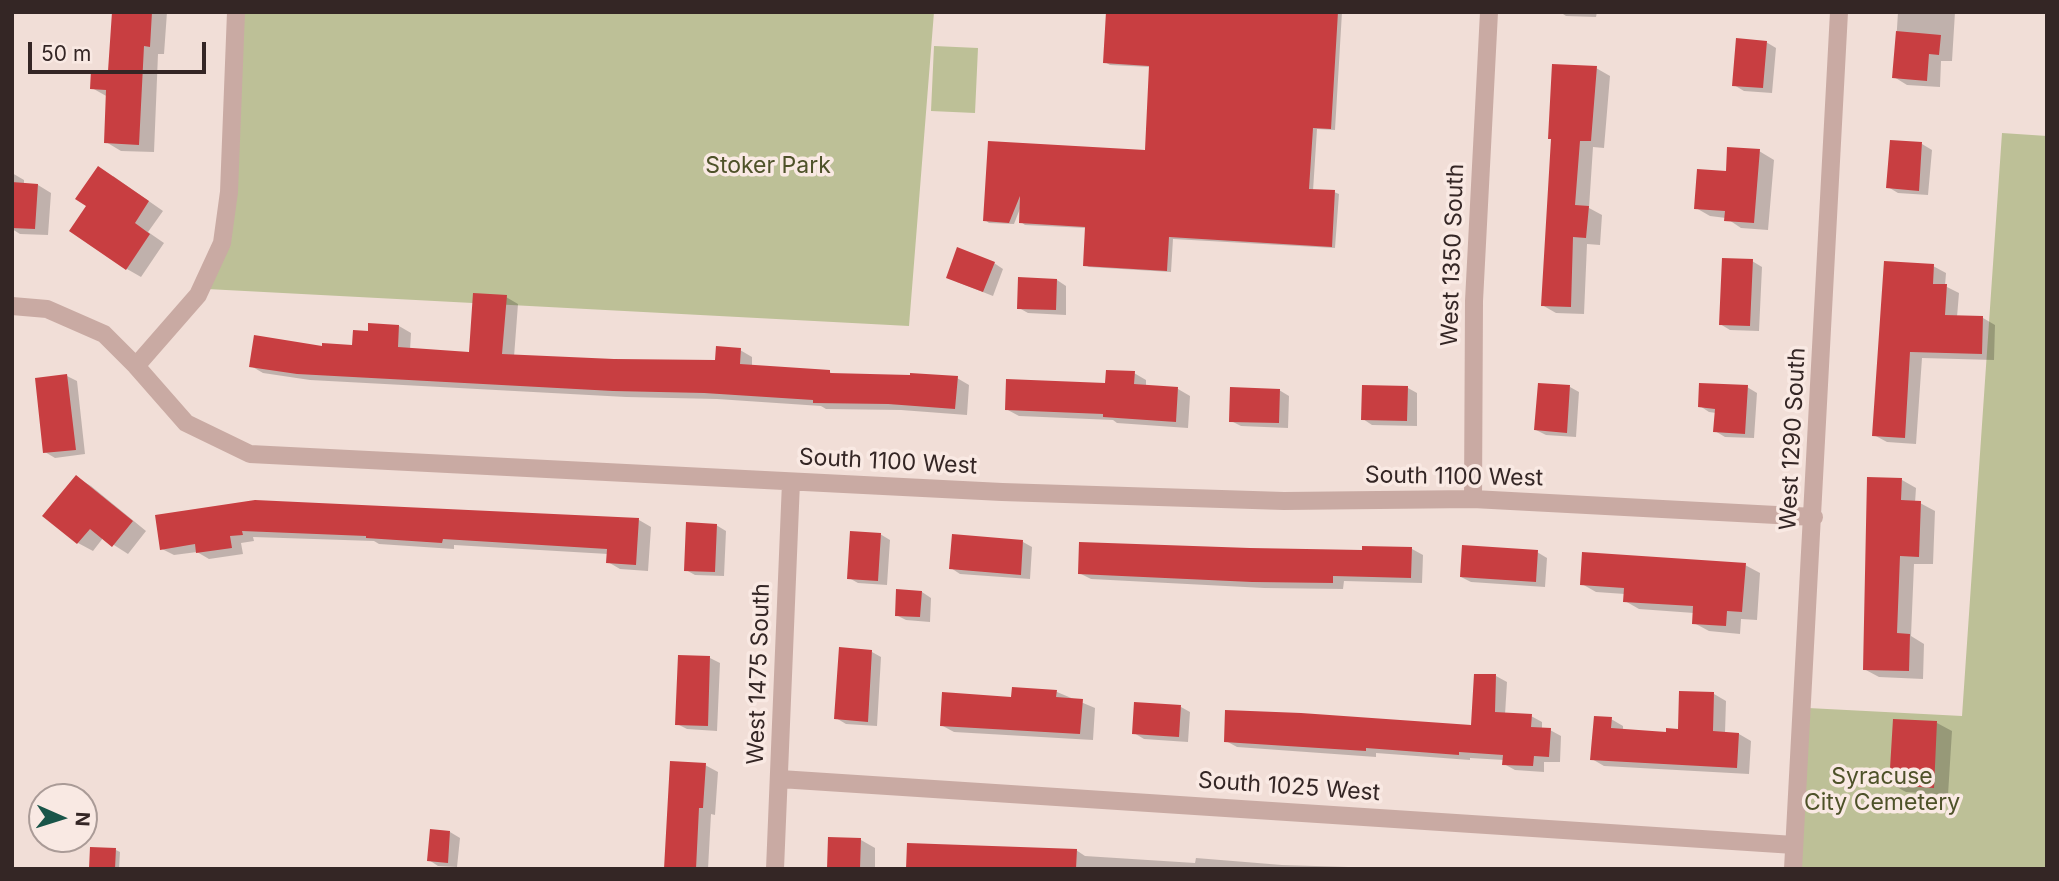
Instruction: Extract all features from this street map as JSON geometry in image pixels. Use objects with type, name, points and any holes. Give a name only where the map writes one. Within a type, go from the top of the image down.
[{"type":"street","points":[[136,366],[198,295],[222,243],[229,192],[236,12]]},
{"type":"street","name":"West 1350 South","points":[[1473,499],[1474,301],[1489,12]]},
{"type":"street","name":"West 1290 South","points":[[1793,869],[1814,517],[1839,12]]},
{"type":"street","name":"South 1100 West","points":[[12,306],[47,309],[104,334],[186,423],[250,454],[1002,492],[1284,501],[1473,499],[1814,517]]},
{"type":"street","name":"West 1475 South","points":[[775,869],[791,482]]},
{"type":"street","name":"South 1025 West","points":[[780,779],[1794,845]]},
{"type":"green space","name":"Stoker Park","points":[[231,12],[934,12],[909,326],[207,289],[220,233]]},
{"type":"green space","points":[[934,46],[978,48],[975,113],[931,111]]},
{"type":"green space","name":"Syracuse City Cemetery","points":[[2002,133],[2047,136],[2047,869],[1799,869],[1808,708],[1962,716]]},
{"type":"building","points":[[112,12],[152,12],[150,47],[144,46],[139,145],[104,143],[106,90],[90,89],[91,70],[108,71]]},
{"type":"building","points":[[1106,12],[1338,12],[1331,129],[1313,128],[1309,189],[1335,190],[1332,247],[1169,237],[1167,271],[1083,266],[1085,227],[1019,223],[1020,196],[1009,223],[983,221],[988,141],[1145,150],[1149,66],[1103,63]]},
{"type":"building","points":[[1896,31],[1941,35],[1939,55],[1929,54],[1927,81],[1892,78]]},
{"type":"building","points":[[1736,38],[1767,41],[1763,88],[1732,86]]},
{"type":"building","points":[[1552,64],[1597,66],[1591,141],[1580,141],[1575,205],[1589,206],[1586,238],[1573,237],[1571,307],[1541,306],[1551,139],[1548,139]]},
{"type":"building","points":[[1890,140],[1922,142],[1919,191],[1886,188]]},
{"type":"building","points":[[1727,147],[1760,149],[1754,223],[1724,221],[1725,211],[1694,209],[1697,169],[1726,171]]},
{"type":"building","points":[[98,166],[149,201],[135,223],[150,234],[126,270],[69,231],[86,206],[75,199]]},
{"type":"building","points":[[12,182],[38,184],[35,229],[12,228]]},
{"type":"building","points":[[957,247],[995,262],[983,292],[946,278]]},
{"type":"building","points":[[1722,258],[1753,259],[1750,326],[1719,325]]},
{"type":"building","points":[[1884,261],[1934,264],[1933,284],[1947,284],[1945,315],[1983,316],[1982,354],[1910,352],[1905,438],[1872,436]]},
{"type":"building","points":[[1018,277],[1057,279],[1056,310],[1017,309]]},
{"type":"building","points":[[473,293],[507,295],[502,354],[715,360],[716,346],[741,348],[740,364],[830,370],[830,373],[958,376],[955,409],[888,404],[813,403],[813,400],[704,393],[613,391],[297,374],[249,367],[254,335],[322,346],[322,343],[352,345],[353,330],[368,331],[368,323],[399,325],[398,347],[469,352]]},
{"type":"building","points":[[1106,370],[1135,371],[1134,384],[1178,387],[1176,422],[1103,417],[1103,414],[1005,410],[1006,379],[1105,383]]},
{"type":"building","points":[[67,374],[76,450],[43,453],[35,378]]},
{"type":"building","points":[[1538,383],[1570,385],[1567,433],[1534,430]]},
{"type":"building","points":[[1699,383],[1748,385],[1745,434],[1713,432],[1715,409],[1698,407]]},
{"type":"building","points":[[1362,385],[1408,386],[1407,421],[1361,420]]},
{"type":"building","points":[[1230,387],[1280,389],[1279,423],[1229,422]]},
{"type":"building","points":[[76,475],[133,521],[112,547],[90,529],[77,544],[42,516]]},
{"type":"building","points":[[1867,477],[1902,478],[1901,500],[1921,501],[1919,557],[1900,556],[1897,633],[1910,634],[1909,671],[1863,670]]},
{"type":"building","points":[[255,500],[639,518],[636,565],[606,563],[607,549],[443,539],[442,543],[366,536],[242,531],[243,535],[230,536],[232,548],[196,553],[195,544],[160,550],[155,515]]},
{"type":"building","points":[[686,522],[717,524],[715,572],[684,571]]},
{"type":"building","points":[[850,531],[881,533],[878,581],[847,579]]},
{"type":"building","points":[[952,534],[1023,540],[1021,575],[949,569]]},
{"type":"building","points":[[1079,542],[1362,550],[1362,546],[1412,547],[1411,578],[1333,576],[1333,583],[1078,574]]},
{"type":"building","points":[[1462,545],[1538,550],[1536,582],[1460,577]]},
{"type":"building","points":[[1582,552],[1746,563],[1742,612],[1727,611],[1726,626],[1692,624],[1693,606],[1623,602],[1624,588],[1580,585]]},
{"type":"building","points":[[896,589],[922,591],[920,617],[895,616]]},
{"type":"building","points":[[839,647],[872,650],[868,722],[834,719]]},
{"type":"building","points":[[678,655],[710,656],[708,726],[675,725]]},
{"type":"building","points":[[1474,674],[1496,674],[1495,712],[1532,714],[1531,727],[1551,728],[1549,757],[1534,756],[1533,766],[1502,765],[1503,755],[1459,752],[1459,755],[1366,748],[1366,751],[1224,742],[1225,710],[1471,725]]},
{"type":"building","points":[[1012,687],[1057,690],[1056,697],[1083,699],[1080,734],[940,726],[942,692],[1011,697]]},
{"type":"building","points":[[1679,691],[1714,692],[1713,731],[1739,733],[1737,768],[1590,760],[1594,716],[1612,717],[1611,728],[1666,732],[1666,728],[1678,729]]},
{"type":"building","points":[[1134,702],[1181,705],[1179,737],[1132,734]]},
{"type":"building","points":[[1893,719],[1937,721],[1934,788],[1889,785]]},
{"type":"building","points":[[670,761],[706,763],[703,808],[699,808],[696,869],[664,869]]},
{"type":"building","points":[[430,829],[450,831],[448,863],[427,861]]},
{"type":"building","points":[[828,837],[861,838],[860,869],[827,869]]},
{"type":"building","points":[[907,843],[1077,849],[1076,869],[906,869]]},
{"type":"building","points":[[98,847],[116,848],[115,869],[89,869],[90,853],[98,853]]}]
